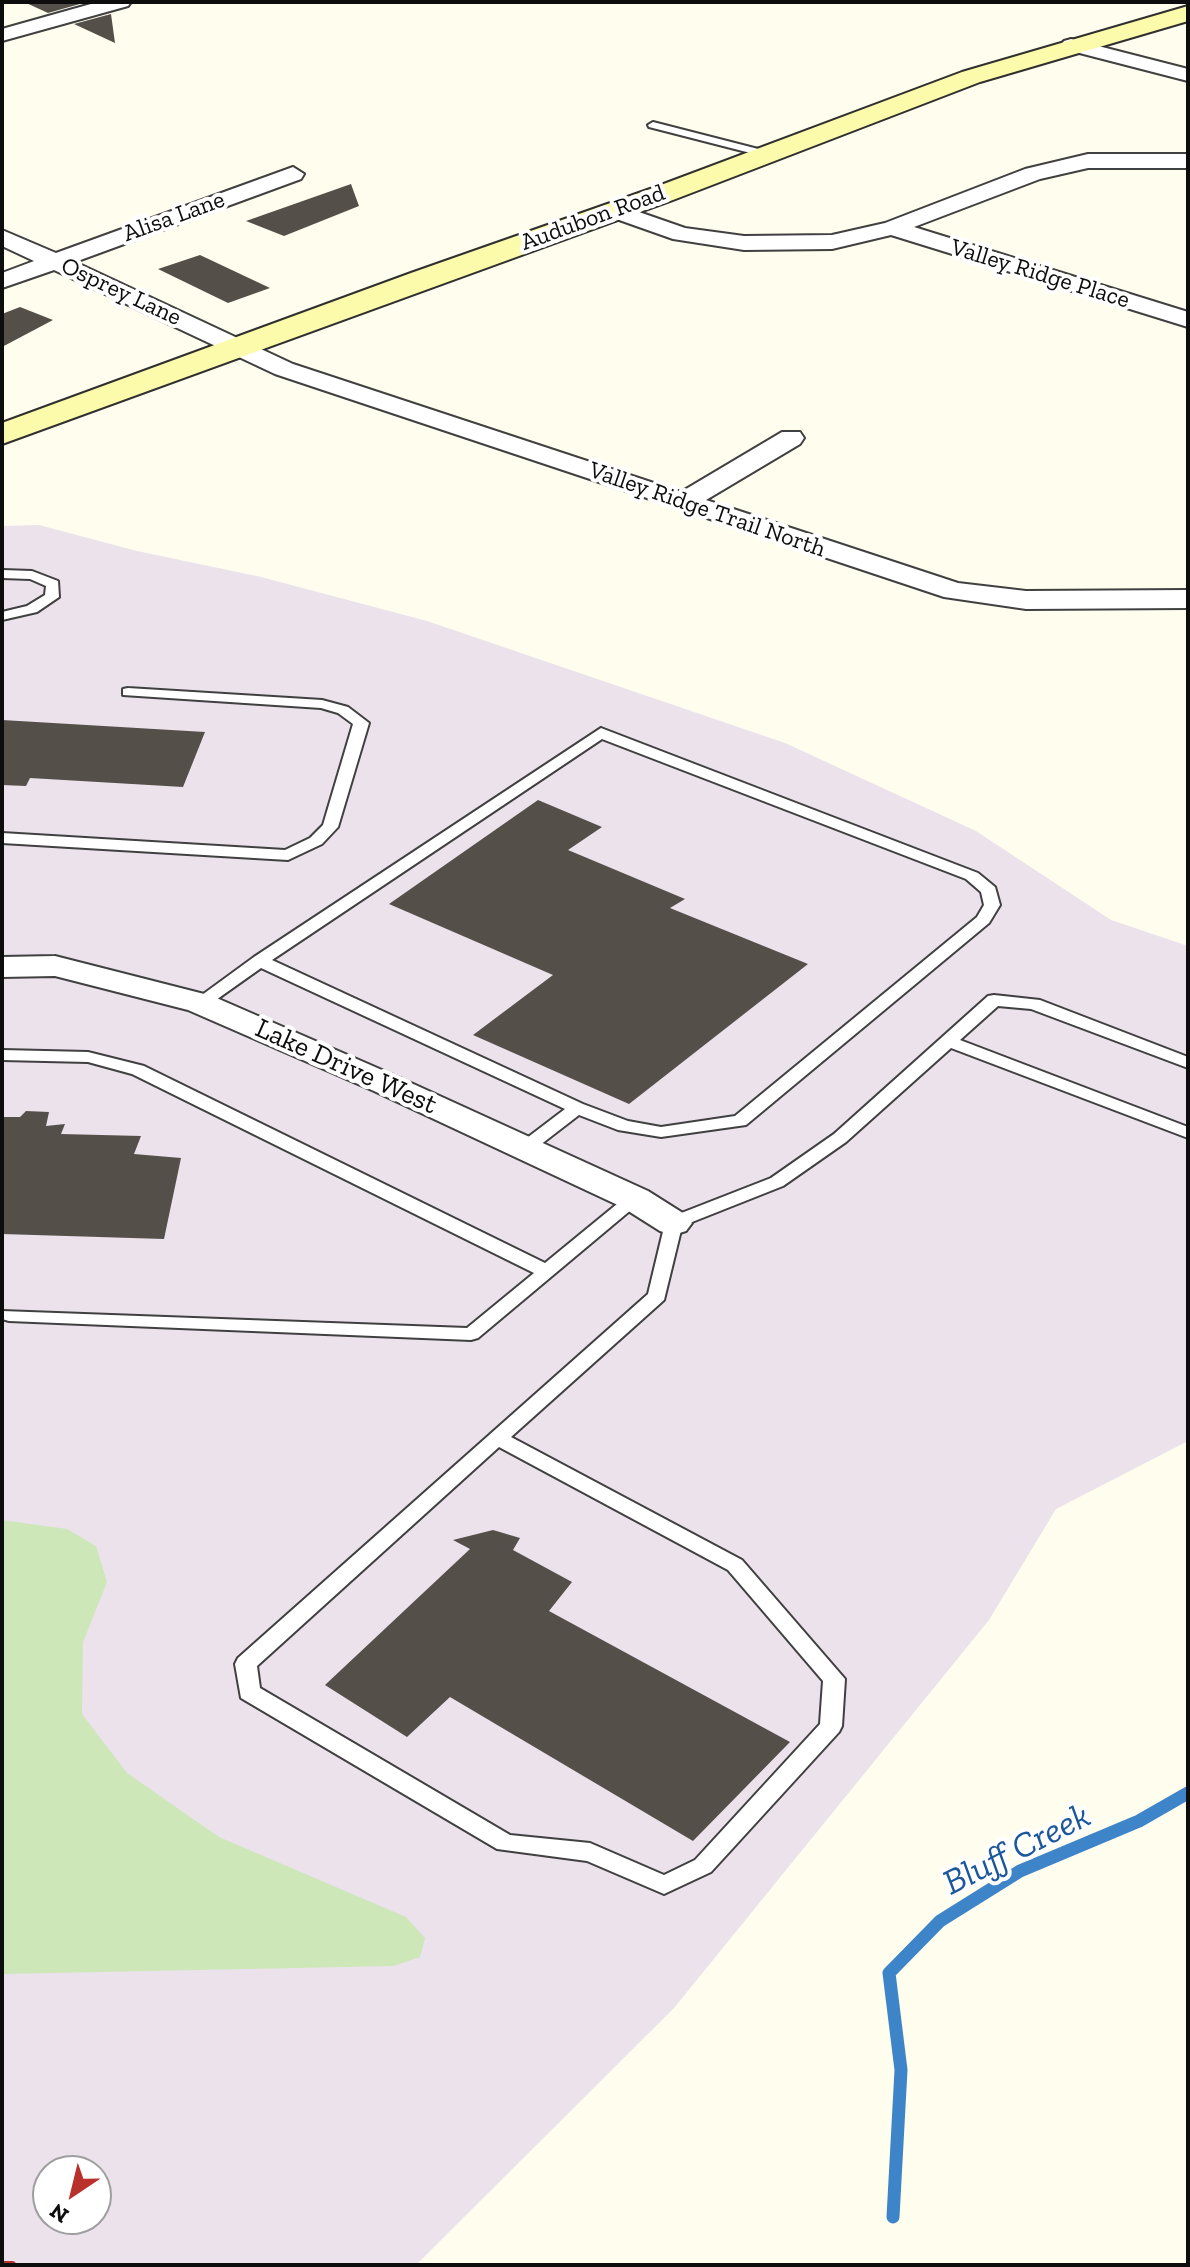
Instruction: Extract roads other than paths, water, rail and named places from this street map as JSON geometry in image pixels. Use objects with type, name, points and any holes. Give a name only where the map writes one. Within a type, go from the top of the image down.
[{"type":"street","points":[[2,35],[121,2]]},
{"type":"street","name":"Audubon Road","points":[[2,434],[616,211],[971,77],[1071,45],[1188,13]]},
{"type":"street","points":[[1071,45],[1188,75]]},
{"type":"street","points":[[616,211],[681,234],[744,243],[832,242],[892,228],[1033,174],[1088,161],[1188,161]]},
{"type":"street","name":"Alisa Lane","points":[[2,281],[293,174]]},
{"type":"street","name":"Valley Ridge Place","points":[[892,228],[1188,320]]},
{"type":"street","name":"Osprey Lane","points":[[2,237],[241,347]]},
{"type":"street","name":"Valley Ridge Trail North","points":[[241,347],[284,369],[954,591],[1026,600],[1188,599]]},
{"type":"street","points":[[683,502],[791,438]]},
{"type":"street","name":"Lake Drive West","points":[[2,967],[55,966],[200,1003],[635,1199],[673,1223]]},
{"type":"lane","points":[[653,125],[766,154]]},
{"type":"lane","points":[[2,574],[32,575],[53,584],[52,597],[32,609],[2,616]]},
{"type":"lane","points":[[2,838],[288,855],[316,841],[330,827],[361,723],[343,710],[322,704],[128,692]]},
{"type":"lane","points":[[200,1003],[260,961],[601,733],[972,876],[989,890],[992,905],[983,920],[740,1121],[661,1132],[624,1126],[577,1108],[260,961]]},
{"type":"lane","points":[[498,1438],[735,1565],[834,1679],[831,1726],[703,1866],[664,1885],[590,1852],[505,1843],[249,1692],[246,1664],[498,1438],[657,1296],[673,1223],[777,1182],[840,1138],[994,1000],[1034,1004],[1188,1063]]},
{"type":"lane","points":[[948,1041],[1188,1133]]},
{"type":"lane","points":[[2,1055],[88,1057],[138,1070],[546,1271]]},
{"type":"lane","points":[[525,1148],[577,1108]]},
{"type":"lane","points":[[9,1315],[471,1334],[635,1199]]},
{"type":"waterway","name":"Bluff Creek","points":[[893,2217],[901,2070],[889,1973],[940,1921],[1020,1871],[1139,1821],[1188,1793]]},
{"type":"railway","points":[[2,2265],[12,2265]]}]
